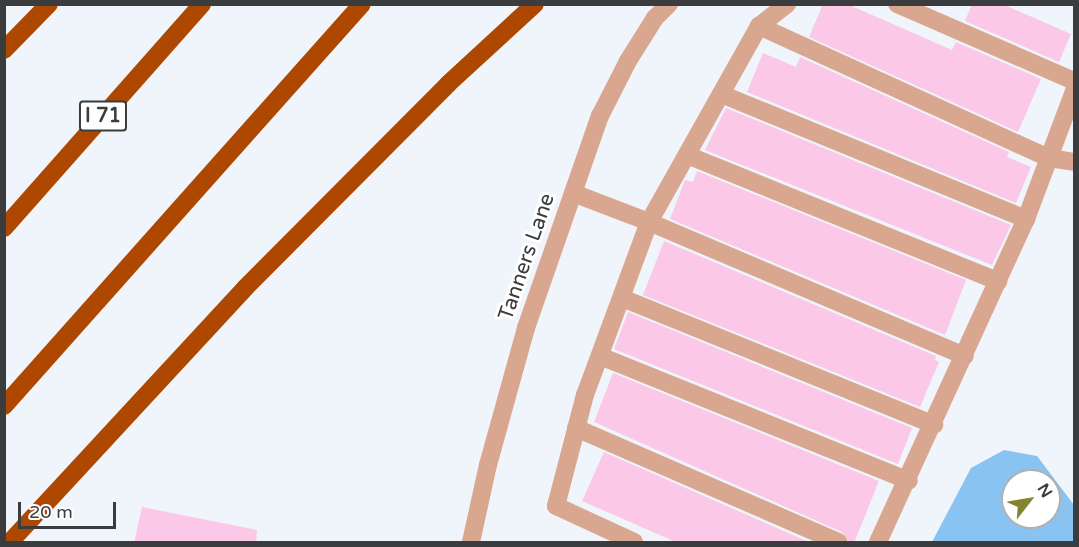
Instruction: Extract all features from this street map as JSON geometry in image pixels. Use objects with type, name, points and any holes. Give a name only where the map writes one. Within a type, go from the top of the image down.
[{"type":"highway","points":[[4,50],[49,4]]},
{"type":"highway","name":"I 71","points":[[4,228],[202,4]]},
{"type":"highway","points":[[4,406],[362,4]]},
{"type":"highway","points":[[10,543],[246,288],[448,84],[535,4]]},
{"type":"street","name":"Tanners Lane","points":[[471,543],[523,340],[600,116],[628,61],[655,18],[669,4]]},
{"type":"street","points":[[634,543],[556,506],[576,428],[649,222],[759,26],[787,4]]},
{"type":"street","points":[[897,4],[1074,81]]},
{"type":"street","points":[[759,26],[1049,158],[1074,162]]},
{"type":"street","points":[[878,543],[909,481],[1026,219],[1074,91]]},
{"type":"street","points":[[721,94],[1026,219]]},
{"type":"street","points":[[687,155],[998,281]]},
{"type":"street","points":[[573,193],[649,222],[965,356]]},
{"type":"street","points":[[622,297],[934,425]]},
{"type":"street","points":[[600,356],[909,481]]},
{"type":"street","points":[[576,428],[838,543]]},
{"type":"water","points":[[1004,450],[1037,456],[1047,469],[1001,469],[1001,529],[1061,529],[1061,488],[1074,505],[1074,542],[932,542],[971,468]]},
{"type":"building","points":[[823,4],[847,4],[952,50],[956,42],[1041,79],[1018,132],[809,37]]},
{"type":"building","points":[[972,4],[1002,4],[1071,34],[1059,62],[965,21]]},
{"type":"building","points":[[763,53],[796,67],[800,57],[1009,152],[1007,157],[1031,167],[1016,203],[747,92]]},
{"type":"building","points":[[726,108],[1011,225],[992,265],[705,150]]},
{"type":"building","points":[[697,171],[966,280],[945,335],[670,219],[685,180],[693,182]]},
{"type":"building","points":[[664,241],[936,356],[935,360],[939,362],[920,407],[643,295]]},
{"type":"building","points":[[628,312],[912,428],[898,464],[614,349]]},
{"type":"building","points":[[613,373],[879,481],[854,543],[849,543],[842,532],[594,422]]},
{"type":"building","points":[[604,452],[811,543],[678,543],[582,501]]},
{"type":"building","points":[[142,507],[257,530],[256,543],[134,543]]}]
